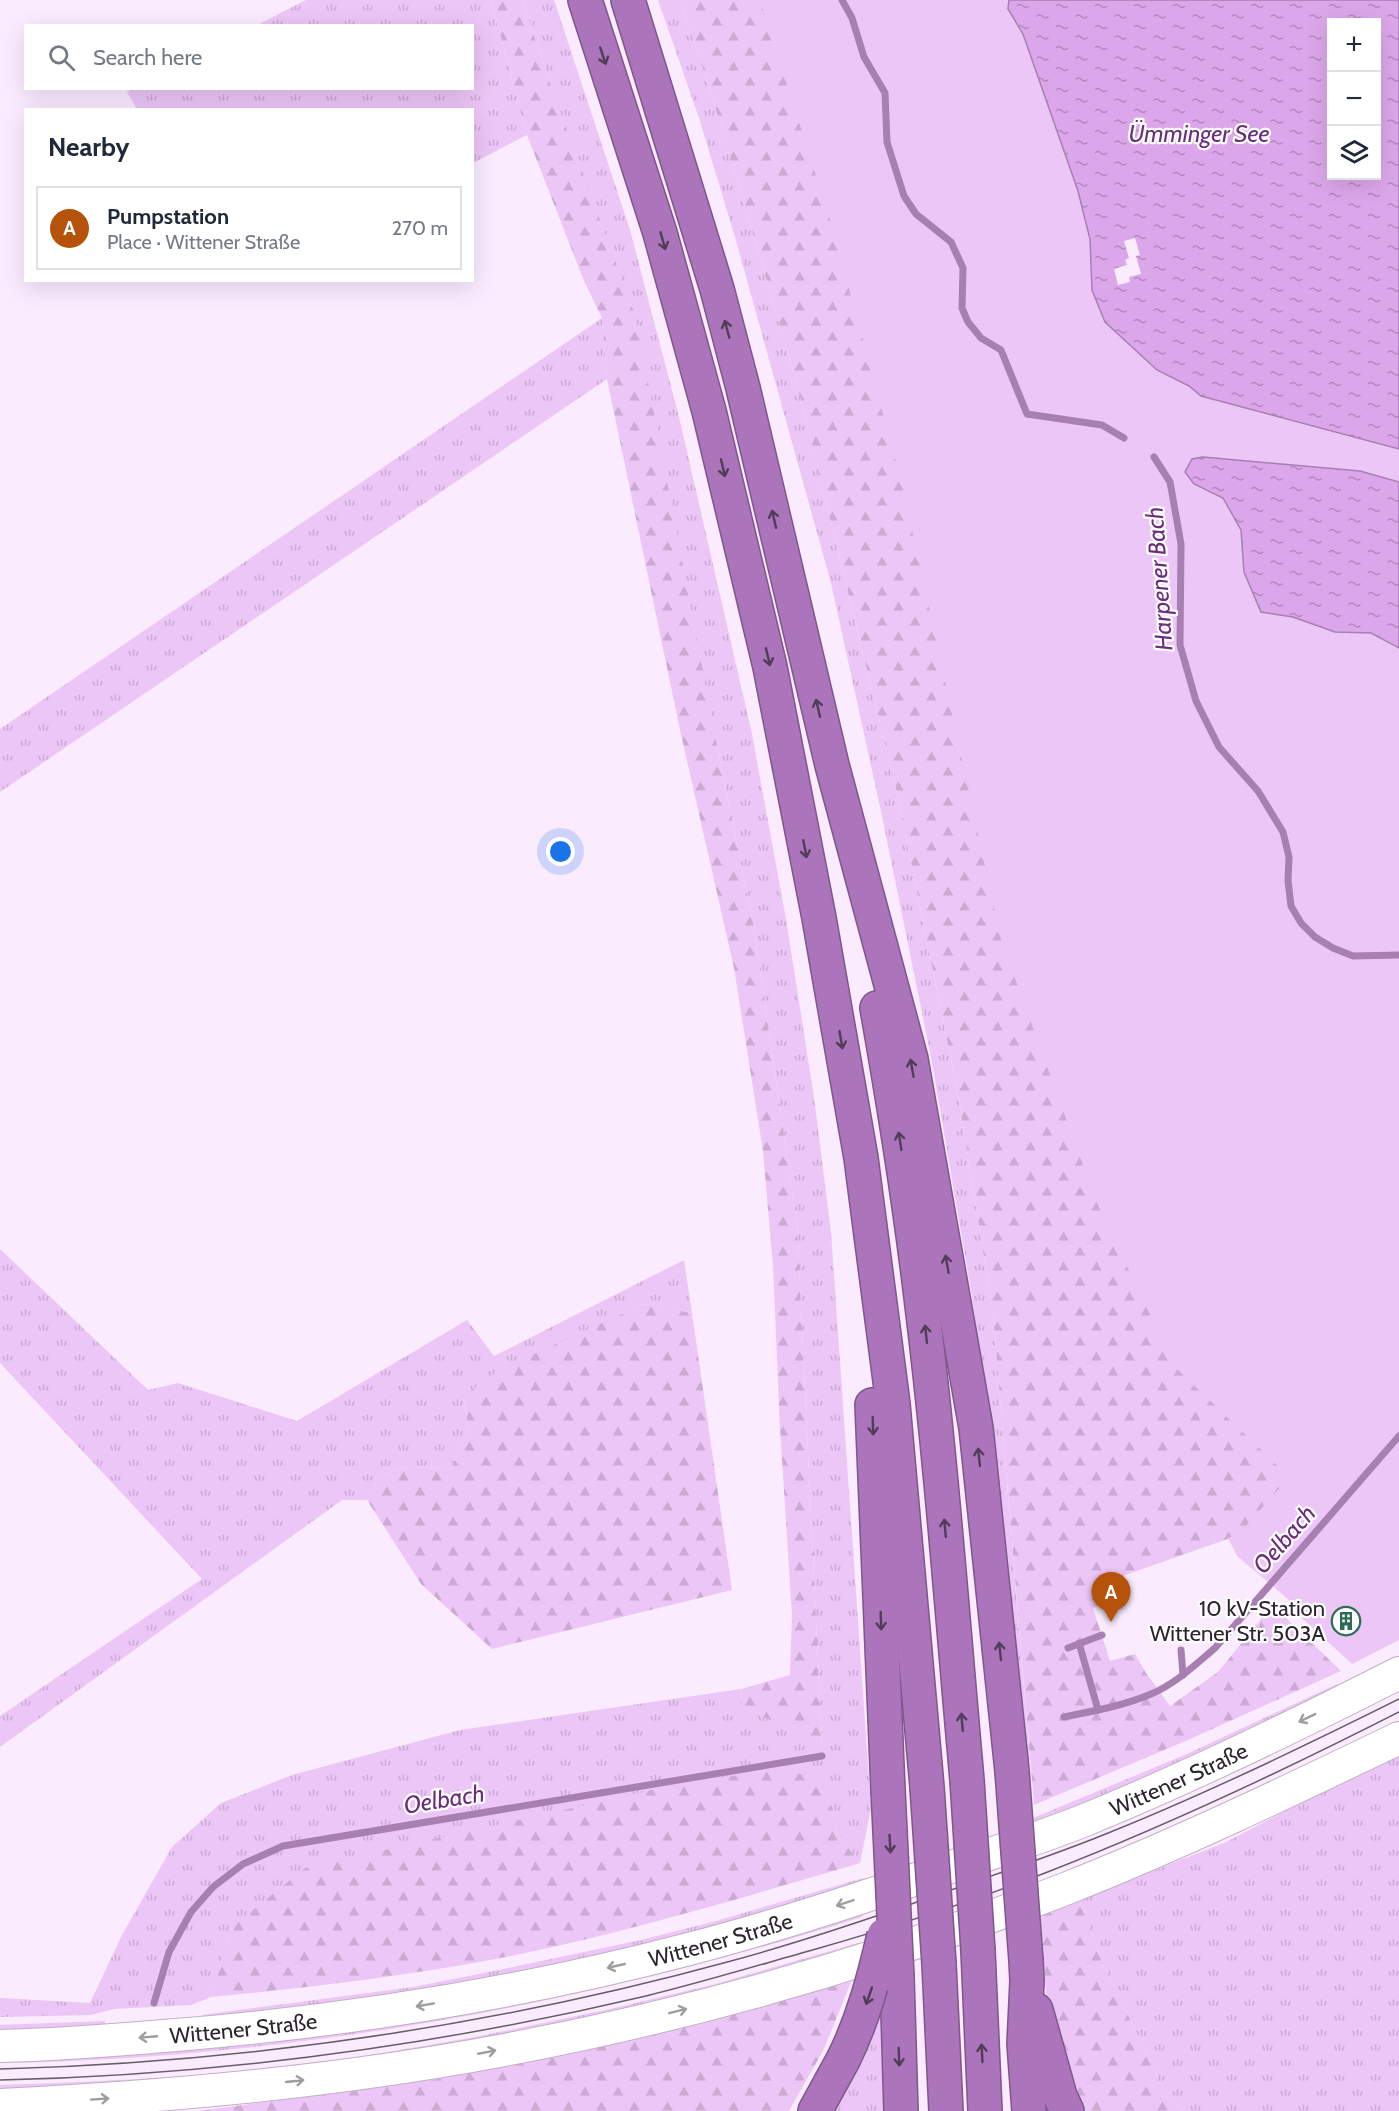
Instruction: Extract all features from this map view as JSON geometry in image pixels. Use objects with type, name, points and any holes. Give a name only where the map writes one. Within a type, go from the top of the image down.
[{"type":"highway","points":[[585,0],[660,233],[712,422],[770,667],[819,918],[861,1158],[893,1404],[927,1787],[946,2111]]},
{"type":"highway","points":[[628,0],[717,289],[743,388],[832,765],[913,1070],[976,1428],[1012,1772],[1026,1971],[1024,2044],[1029,2111]]},
{"type":"highway","points":[[832,765],[869,958],[898,1128],[923,1313],[942,1488],[967,1780],[985,2111]]},
{"type":"highway","points":[[861,1158],[901,2111]]},
{"type":"highway","points":[[815,2111],[856,2035],[872,1987],[893,1898]]},
{"type":"highway","points":[[1026,1971],[1060,2096],[1067,2111]]},
{"type":"main road","name":"Wittener Straße","points":[[0,2046],[207,2033],[354,2016],[525,1986],[687,1950],[892,1888],[1078,1822],[1227,1757],[1399,1673]]},
{"type":"main road","points":[[0,2105],[168,2094],[299,2081],[430,2063],[588,2032],[741,1995],[850,1964],[1063,1889],[1239,1815],[1399,1738]]},
{"type":"green space","points":[[306,0],[491,0],[527,135],[474,162],[474,108],[136,108],[127,92],[130,90],[474,90],[474,24],[259,24]]},
{"type":"green space","points":[[491,0],[522,0],[636,318],[753,923],[797,1223],[822,1744],[742,1707],[741,1689],[790,1675],[792,1615],[780,1428],[773,1266],[763,1151],[734,968],[680,730],[607,379],[602,318],[584,281],[527,135]]},
{"type":"green space","points":[[522,0],[554,0],[630,230],[679,417],[752,734],[786,919],[814,1097],[831,1232],[871,1808],[860,1863],[836,1832],[825,1781],[232,1927],[211,1997],[191,2005],[114,2009],[91,2015],[0,2017],[0,1998],[90,2003],[122,1935],[172,1847],[221,1803],[292,1775],[460,1730],[741,1689],[742,1707],[822,1743],[797,1223],[753,923],[716,740],[552,89]]},
{"type":"green space","points":[[658,0],[681,0],[722,129],[797,384],[895,784],[958,1094],[993,1314],[1030,1761],[1026,1760],[1002,1529],[972,1296],[931,1057],[882,816],[831,583],[735,237],[699,118]]},
{"type":"green space","points":[[681,0],[795,0],[1399,1356],[1239,1535],[1114,1579],[1118,1600],[1093,1608],[1110,1661],[1135,1654],[1170,1706],[1218,1672],[1270,1608],[1284,1616],[1341,1671],[1190,1739],[1034,1805],[993,1314],[958,1094],[895,784],[797,384],[722,129]]},
{"type":"green space","points":[[760,0],[1399,0],[1399,1640],[1352,1664],[1292,1609],[1288,1599],[1237,1556],[1228,1538],[1239,1534],[1289,1477],[1175,1367],[1096,1201],[1001,940],[903,488],[832,226]]},
{"type":"green space","points":[[602,318],[607,379],[0,792],[0,729]]},
{"type":"green space","points":[[0,1249],[148,1390],[178,1383],[297,1421],[467,1320],[494,1356],[684,1260],[692,1313],[643,1304],[464,1396],[469,1432],[451,1468],[411,1467],[382,1474],[367,1500],[342,1500],[0,1747],[0,1716],[202,1579],[0,1363]]},
{"type":"green space","points":[[644,1304],[692,1313],[732,1590],[492,1649],[421,1584],[367,1500],[382,1474],[411,1467],[451,1468],[469,1432],[464,1396],[501,1369]]},
{"type":"green space","points":[[1337,1684],[1340,1688],[1189,1759],[1035,1823],[1033,1818],[1187,1754]]},
{"type":"green space","points":[[1399,1752],[1399,2111],[1184,2111],[1168,2099],[1101,1959],[1079,1900],[1226,1842]]},
{"type":"green space","points":[[779,1769],[826,1781],[836,1832],[860,1863],[676,1916],[584,1940],[490,1960],[386,1977],[211,1997],[232,1927],[305,1868],[679,1784]]},
{"type":"green space","points":[[863,1878],[864,1883],[753,1916],[566,1964],[385,1996],[203,2019],[202,2015],[413,1987],[489,1972],[641,1940],[716,1921]]},
{"type":"green space","points":[[1079,1900],[1101,1959],[1168,2099],[1184,2111],[1081,2111],[1055,2042],[1046,1992],[1040,1914]]},
{"type":"green space","points":[[863,1912],[862,1917],[652,1976],[436,2021],[327,2038],[218,2051],[109,2059],[0,2063],[0,2059],[29,2059]]},
{"type":"green space","points":[[858,1943],[858,1947],[735,1982],[515,2034],[353,2061],[265,2071],[0,2092],[0,2085],[195,2076],[353,2058],[470,2038],[712,1985]]},
{"type":"green space","points":[[851,1982],[823,2051],[789,2111],[198,2111],[438,2079],[675,2027]]},
{"type":"green space","points":[[881,1994],[886,2111],[831,2111]]},
{"type":"green space","points":[[105,2021],[105,2027],[0,2032],[0,2025]]},
{"type":"water","name":"Ümminger See","points":[[1009,0],[1399,0],[1399,449],[1201,396],[1189,386],[1157,370],[1105,322],[1092,290],[1090,239],[1078,191],[1023,34],[1008,9]]},
{"type":"water","points":[[1203,457],[1360,471],[1399,482],[1399,648],[1371,633],[1335,632],[1293,617],[1261,612],[1244,572],[1241,530],[1223,498],[1194,484],[1185,472],[1192,459]]},
{"type":"pier","points":[[1135,238],[1140,255],[1136,256],[1141,274],[1129,277],[1130,282],[1118,285],[1114,269],[1127,265],[1125,260],[1129,258],[1124,241]]},
{"type":"waterway","name":"Harpener Bach","points":[[842,0],[852,18],[864,57],[885,93],[887,142],[904,196],[916,214],[951,242],[963,268],[962,308],[968,322],[981,338],[1001,350],[1027,414],[1102,425],[1124,438]]},
{"type":"waterway","name":"Harpener Bach","points":[[1154,457],[1170,482],[1181,544],[1180,645],[1196,701],[1219,747],[1258,791],[1283,832],[1289,857],[1288,881],[1291,906],[1301,923],[1315,937],[1333,948],[1353,956],[1399,955]]},
{"type":"waterway","name":"Oelbach","points":[[1064,1717],[1108,1708],[1140,1698],[1177,1680],[1215,1648],[1399,1436]]},
{"type":"waterway","points":[[1068,1648],[1102,1635]]},
{"type":"waterway","points":[[1079,1643],[1098,1710]]},
{"type":"waterway","points":[[1181,1650],[1183,1675]]},
{"type":"waterway","name":"Oelbach","points":[[154,2003],[169,1952],[191,1912],[213,1887],[243,1864],[283,1846],[822,1756]]},
{"type":"tram line","points":[[0,2069],[185,2058],[369,2037],[551,2004],[731,1961],[880,1915],[1095,1838],[1221,1784],[1399,1699]]},
{"type":"tram line","points":[[0,2080],[163,2072],[325,2055],[486,2030],[667,1991],[874,1932],[1045,1873],[1224,1797],[1399,1712]]},
{"type":"place","name":"10 kV-Station Wittener Str. 503A","points":[[1346,1621]]},
{"type":"place","name":"Pumpstation","points":[[1111,1622]]}]
